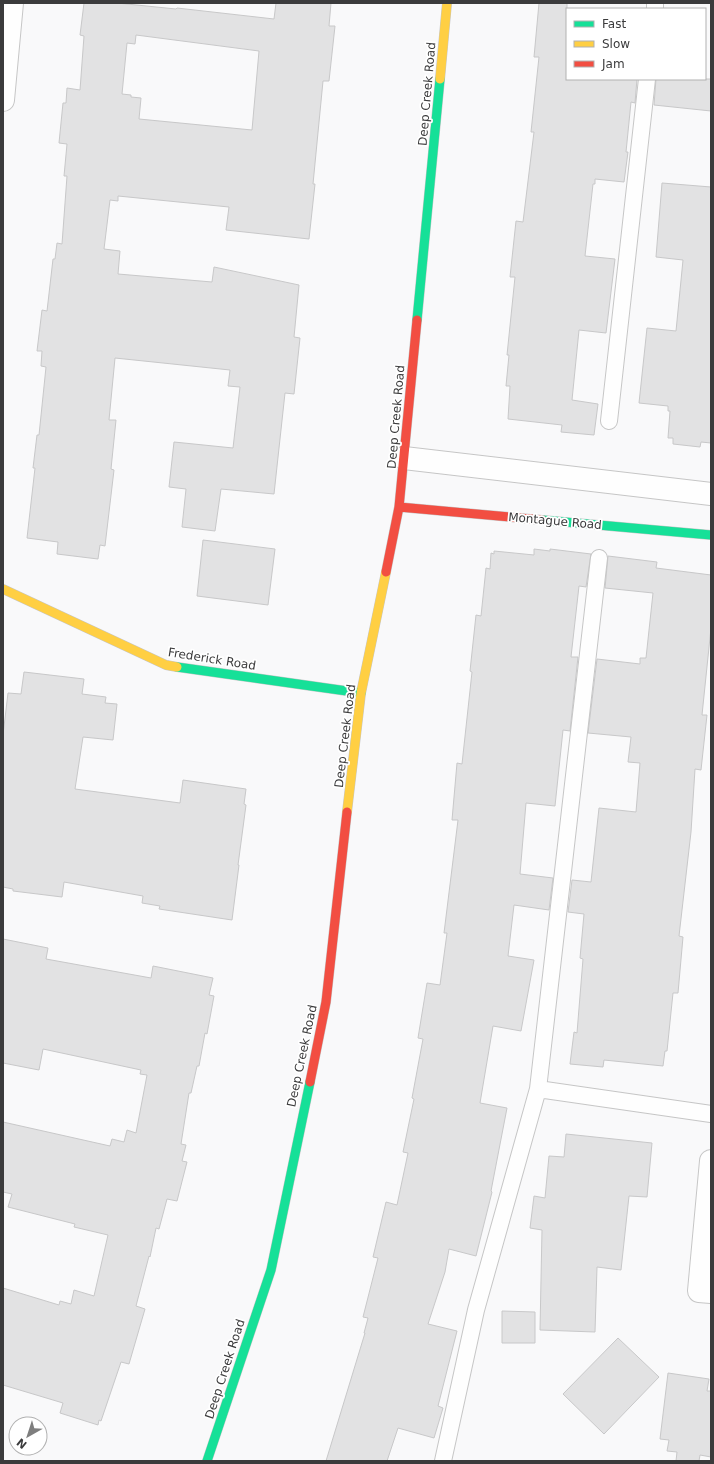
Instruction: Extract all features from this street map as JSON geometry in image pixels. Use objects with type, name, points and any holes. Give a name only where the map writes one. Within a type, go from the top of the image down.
[{"type":"street","name":"Deep Creek Road","points":[[207,1461],[271,1270],[326,1002],[361,693],[399,507],[447,3]]},
{"type":"street","points":[[3,100],[9,7]]},
{"type":"street","points":[[404,458],[711,494]]},
{"type":"street","name":"Montague Road","points":[[399,507],[711,535]]},
{"type":"street","name":"Frederick Road","points":[[3,589],[166,665],[361,693]]},
{"type":"street","points":[[705,1291],[711,1161]]},
{"type":"lane","points":[[609,421],[647,80]]},
{"type":"lane","points":[[443,1461],[476,1310],[538,1089],[599,558]]},
{"type":"lane","points":[[538,1089],[711,1114]]},
{"type":"building","points":[[84,3],[117,3],[177,8],[274,19],[276,3],[331,3],[329,26],[335,26],[329,81],[323,81],[309,239],[226,230],[229,207],[118,196],[118,201],[110,200],[104,249],[120,251],[118,274],[212,282],[214,267],[299,285],[294,337],[300,338],[294,394],[285,393],[274,494],[221,489],[215,531],[182,527],[186,489],[169,487],[174,442],[233,448],[240,387],[228,386],[230,370],[115,358],[109,420],[116,420],[111,469],[114,470],[105,546],[100,545],[98,559],[57,554],[58,542],[27,538],[35,468],[33,468],[37,435],[39,435],[46,367],[41,366],[42,351],[37,351],[42,310],[47,311],[53,259],[55,259],[57,243],[62,244],[67,176],[64,176],[67,144],[59,143],[63,103],[66,103],[67,88],[80,90],[84,36],[80,35]],"holes":[[[136,35],[259,51],[252,130],[139,119],[141,98],[122,94],[127,43],[135,44]]]},
{"type":"building","points":[[539,3],[567,3],[566,80],[637,80],[635,103],[631,102],[626,152],[628,152],[624,182],[595,179],[595,184],[593,184],[585,256],[615,259],[606,333],[579,330],[572,400],[598,404],[594,435],[561,432],[562,425],[508,419],[510,386],[506,386],[509,355],[507,355],[515,277],[510,277],[516,221],[523,222],[534,132],[531,132],[539,57],[534,57]]},
{"type":"building","points":[[711,79],[711,111],[654,105],[656,80]]},
{"type":"building","points":[[662,183],[711,187],[711,443],[701,442],[700,447],[673,444],[673,438],[668,438],[670,411],[668,411],[668,406],[639,403],[647,328],[676,331],[683,260],[656,257]]},
{"type":"building","points":[[203,540],[275,549],[268,605],[197,596]]},
{"type":"building","points":[[534,549],[550,551],[550,549],[591,554],[586,587],[579,586],[571,657],[578,657],[570,731],[563,730],[555,806],[526,803],[520,874],[553,878],[549,910],[514,905],[508,956],[534,960],[521,1031],[493,1026],[480,1103],[507,1108],[492,1192],[476,1256],[449,1249],[445,1272],[428,1324],[457,1331],[438,1406],[443,1408],[434,1438],[398,1428],[387,1461],[326,1461],[365,1333],[368,1318],[363,1317],[378,1258],[373,1257],[386,1202],[397,1205],[408,1153],[403,1152],[414,1099],[412,1098],[423,1039],[418,1038],[427,983],[440,985],[447,933],[444,933],[458,820],[452,820],[457,763],[462,764],[472,672],[470,671],[476,615],[481,616],[486,568],[490,569],[491,553],[494,554],[494,551],[534,555]]},
{"type":"building","points":[[608,556],[657,562],[656,568],[711,575],[711,628],[702,715],[707,715],[701,770],[695,769],[691,832],[679,936],[683,937],[678,993],[673,993],[667,1051],[665,1051],[663,1066],[604,1060],[603,1067],[570,1064],[574,1032],[577,1033],[583,959],[580,958],[584,914],[568,912],[572,880],[591,882],[599,808],[636,812],[640,763],[628,762],[631,737],[588,733],[597,659],[640,664],[640,658],[646,658],[653,593],[605,588]]},
{"type":"building","points":[[24,672],[84,679],[82,694],[106,697],[105,703],[117,704],[113,740],[83,737],[75,789],[180,803],[183,780],[246,789],[244,804],[246,805],[232,920],[159,909],[160,906],[142,903],[143,896],[64,882],[62,897],[13,891],[13,889],[3,887],[3,735],[8,693],[21,694]]},
{"type":"building","points":[[3,939],[48,948],[46,959],[151,978],[153,966],[213,978],[209,995],[214,996],[207,1034],[205,1033],[199,1066],[197,1066],[191,1093],[189,1093],[181,1144],[186,1145],[182,1161],[187,1162],[177,1201],[167,1199],[159,1229],[156,1228],[150,1257],[149,1256],[136,1306],[145,1309],[129,1364],[121,1362],[101,1421],[99,1420],[98,1425],[60,1413],[63,1403],[3,1385],[3,1288],[59,1305],[60,1301],[71,1304],[74,1290],[94,1296],[108,1235],[74,1227],[75,1224],[8,1207],[12,1194],[3,1192],[3,1122],[110,1146],[112,1139],[124,1142],[127,1130],[136,1133],[147,1075],[140,1074],[141,1070],[43,1049],[39,1070],[3,1063]]},
{"type":"building","points":[[566,1134],[652,1143],[647,1197],[629,1196],[621,1270],[597,1267],[595,1332],[540,1330],[542,1230],[530,1228],[534,1196],[545,1198],[549,1156],[564,1157]]},
{"type":"building","points":[[502,1311],[535,1312],[535,1343],[502,1343]]},
{"type":"building","points":[[618,1338],[659,1377],[604,1434],[563,1394]]},
{"type":"building","points":[[668,1373],[709,1379],[707,1391],[711,1391],[711,1457],[700,1455],[699,1461],[676,1461],[677,1452],[667,1451],[669,1440],[660,1439]]},
{"type":"traffic: fast","points":[[417,320],[440,79]]},
{"type":"traffic: fast","points":[[542,520],[711,535]]},
{"type":"traffic: fast","points":[[177,667],[361,693]]},
{"type":"traffic: fast","points":[[207,1461],[271,1270],[310,1082]]},
{"type":"traffic: slow","points":[[440,79],[447,3]]},
{"type":"traffic: slow","points":[[347,812],[361,693],[386,572]]},
{"type":"traffic: slow","points":[[3,589],[166,665],[177,667]]},
{"type":"traffic: jam","points":[[386,572],[399,507],[417,320]]},
{"type":"traffic: jam","points":[[399,507],[542,520]]},
{"type":"traffic: jam","points":[[310,1082],[326,1002],[347,812]]}]
